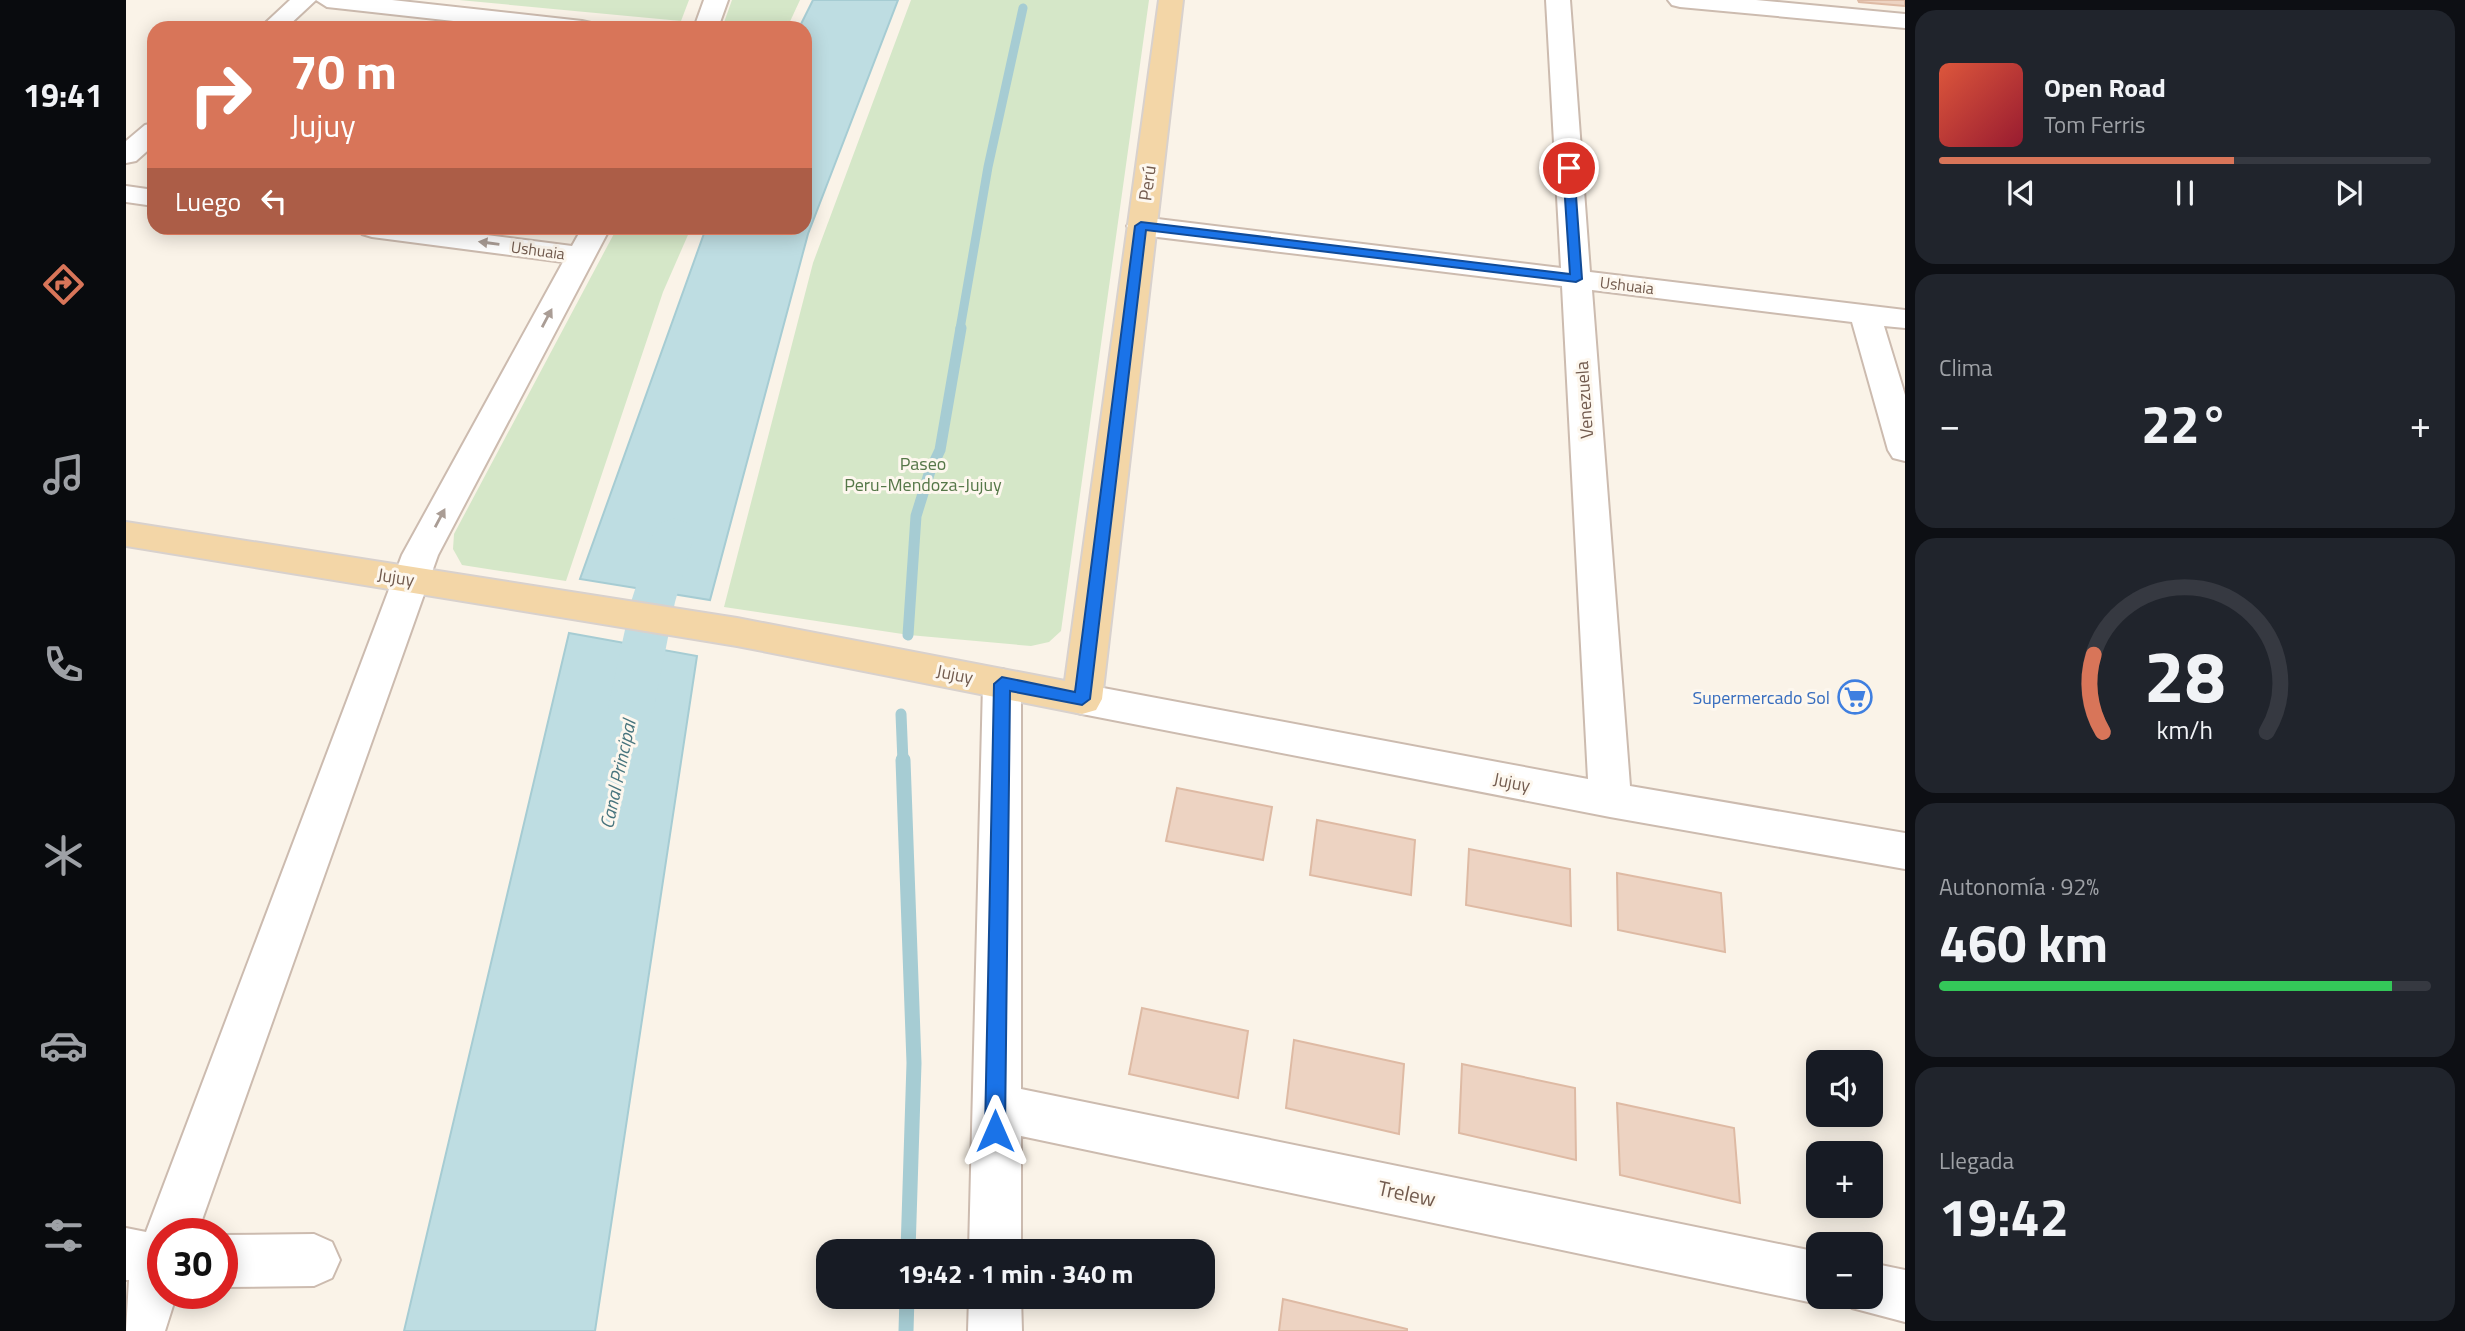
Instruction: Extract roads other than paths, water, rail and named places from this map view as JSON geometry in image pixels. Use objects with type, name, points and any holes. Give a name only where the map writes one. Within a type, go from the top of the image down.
[{"type":"main road","name":"Perú","points":[[1082,699],[1171,0]]},
{"type":"main road","name":"Jujuy","points":[[126,534],[737,632],[1082,699]]},
{"type":"street","points":[[280,21],[304,0]]},
{"type":"street","points":[[327,0],[518,21]]},
{"type":"street","points":[[708,21],[716,0]]},
{"type":"street","name":"Venezuela","points":[[1558,0],[1610,800]]},
{"type":"street","points":[[1680,0],[1905,22]]},
{"type":"street","points":[[126,155],[147,137]]},
{"type":"street","points":[[126,194],[147,197]]},
{"type":"street","name":"Ushuaia","points":[[1141,226],[1905,319]]},
{"type":"street","name":"Ushuaia","points":[[424,235],[580,256]]},
{"type":"street","points":[[171,1218],[420,555],[592,235]]},
{"type":"street","points":[[1865,314],[1905,450]]},
{"type":"street","points":[[995,1239],[1002,684]]},
{"type":"street","name":"Jujuy","points":[[1082,699],[1610,800],[1905,851]]},
{"type":"street","name":"Trelew","points":[[995,1107],[1806,1276]]},
{"type":"street","points":[[238,1261],[314,1260]]},
{"type":"street","points":[[1883,1291],[1905,1296]]},
{"type":"street","points":[[138,1331],[147,1295]]},
{"type":"street","points":[[995,1309],[995,1331]]},
{"type":"water","points":[[813,0],[898,0],[812,224],[812,21],[802,21]]},
{"type":"water","points":[[703,235],[808,235],[710,600],[580,579]]},
{"type":"water","points":[[569,633],[697,656],[595,1331],[404,1331]]},
{"type":"waterway","points":[[960,329],[988,167],[1023,8]]},
{"type":"waterway","points":[[908,635],[916,516],[930,471],[940,450],[961,328]]},
{"type":"waterway","name":"Canal Principal","points":[[631,708],[653,602],[674,533]]},
{"type":"waterway","points":[[901,714],[903,762]]},
{"type":"waterway","points":[[903,760],[914,1063],[908,1239]]},
{"type":"waterway","points":[[906,1331],[907,1309]]},
{"type":"place","name":"Supermercado Sol","points":[[1855,697]]},
{"type":"park label","name":"Paseo Peru-Mendoza-Jujuy","points":[[923,473]]}]
